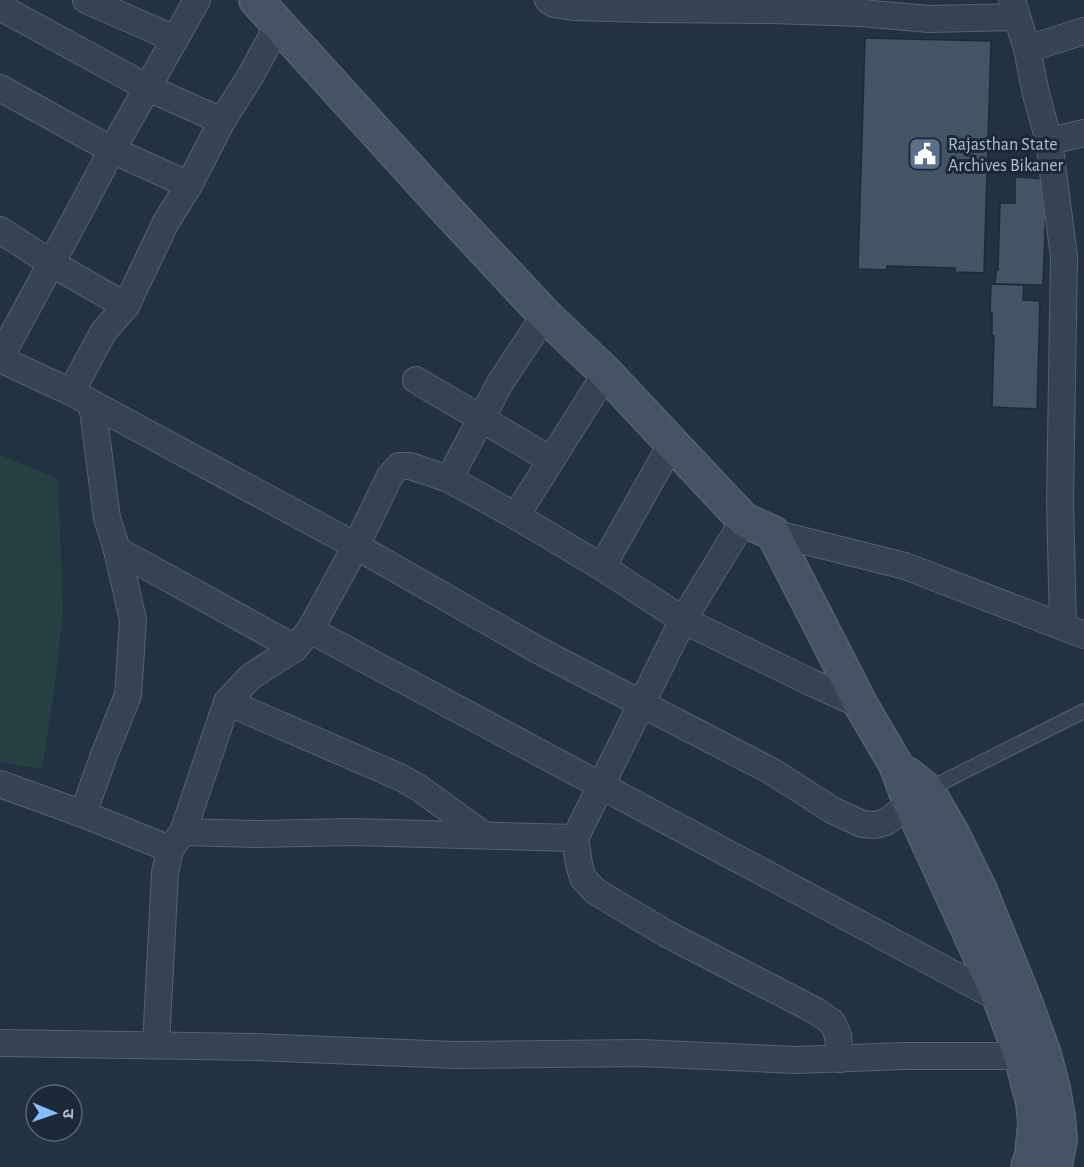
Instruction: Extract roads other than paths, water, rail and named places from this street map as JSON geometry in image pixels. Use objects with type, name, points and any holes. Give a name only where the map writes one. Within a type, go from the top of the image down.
[{"type":"street","points":[[86,0],[175,39]]},
{"type":"street","points":[[197,0],[112,150],[0,358],[82,398],[356,546],[538,650],[773,772],[832,810],[862,824],[875,825],[886,822],[919,796]]},
{"type":"street","points":[[256,0],[545,315],[759,527],[896,765],[919,796],[952,833],[980,890],[1044,1054],[1058,1116],[1060,1139],[1055,1167]]},
{"type":"street","points":[[548,0],[554,4],[574,7],[647,9],[771,10],[860,7],[929,19],[1014,8],[1027,49],[1049,141],[1073,324],[1060,501],[1073,631],[905,566],[759,527]]},
{"type":"street","points":[[0,7],[148,88],[222,121]]},
{"type":"street","points":[[83,814],[128,695],[134,620],[107,518],[82,398],[104,331],[126,306],[166,222],[278,25]]},
{"type":"street","points":[[1027,49],[1084,31]]},
{"type":"street","points":[[0,88],[112,150],[189,185]]},
{"type":"street","points":[[1049,141],[1084,133]]},
{"type":"street","points":[[0,230],[51,263],[126,306]]},
{"type":"street","points":[[449,479],[500,383],[545,315]]},
{"type":"street","points":[[516,516],[606,373]]},
{"type":"street","points":[[417,380],[551,460]]},
{"type":"street","points":[[602,567],[672,443]]},
{"type":"street","points":[[156,1045],[165,873],[227,702],[250,676],[303,639],[356,546],[390,476],[399,466],[410,466],[449,479],[602,567],[683,620],[861,705]]},
{"type":"street","points":[[759,527],[683,620],[575,838],[583,878],[595,891],[667,934],[816,1011],[832,1022],[838,1035],[840,1059]]},
{"type":"street","points":[[117,550],[601,785],[1000,999]]},
{"type":"street","points":[[227,702],[402,778],[484,835]]},
{"type":"street","points":[[0,784],[83,814],[177,840],[260,834],[351,832],[575,838]]},
{"type":"street","points":[[919,796],[1021,1056],[1035,1123],[1032,1155],[1028,1167]]},
{"type":"street","points":[[0,1043],[255,1047],[454,1055],[641,1053],[796,1060],[904,1056],[1021,1056]]},
{"type":"lane","points":[[919,796],[1084,711]]},
{"type":"place","name":"Rajasthan State Archives Bikaner","points":[[925,154]]}]
